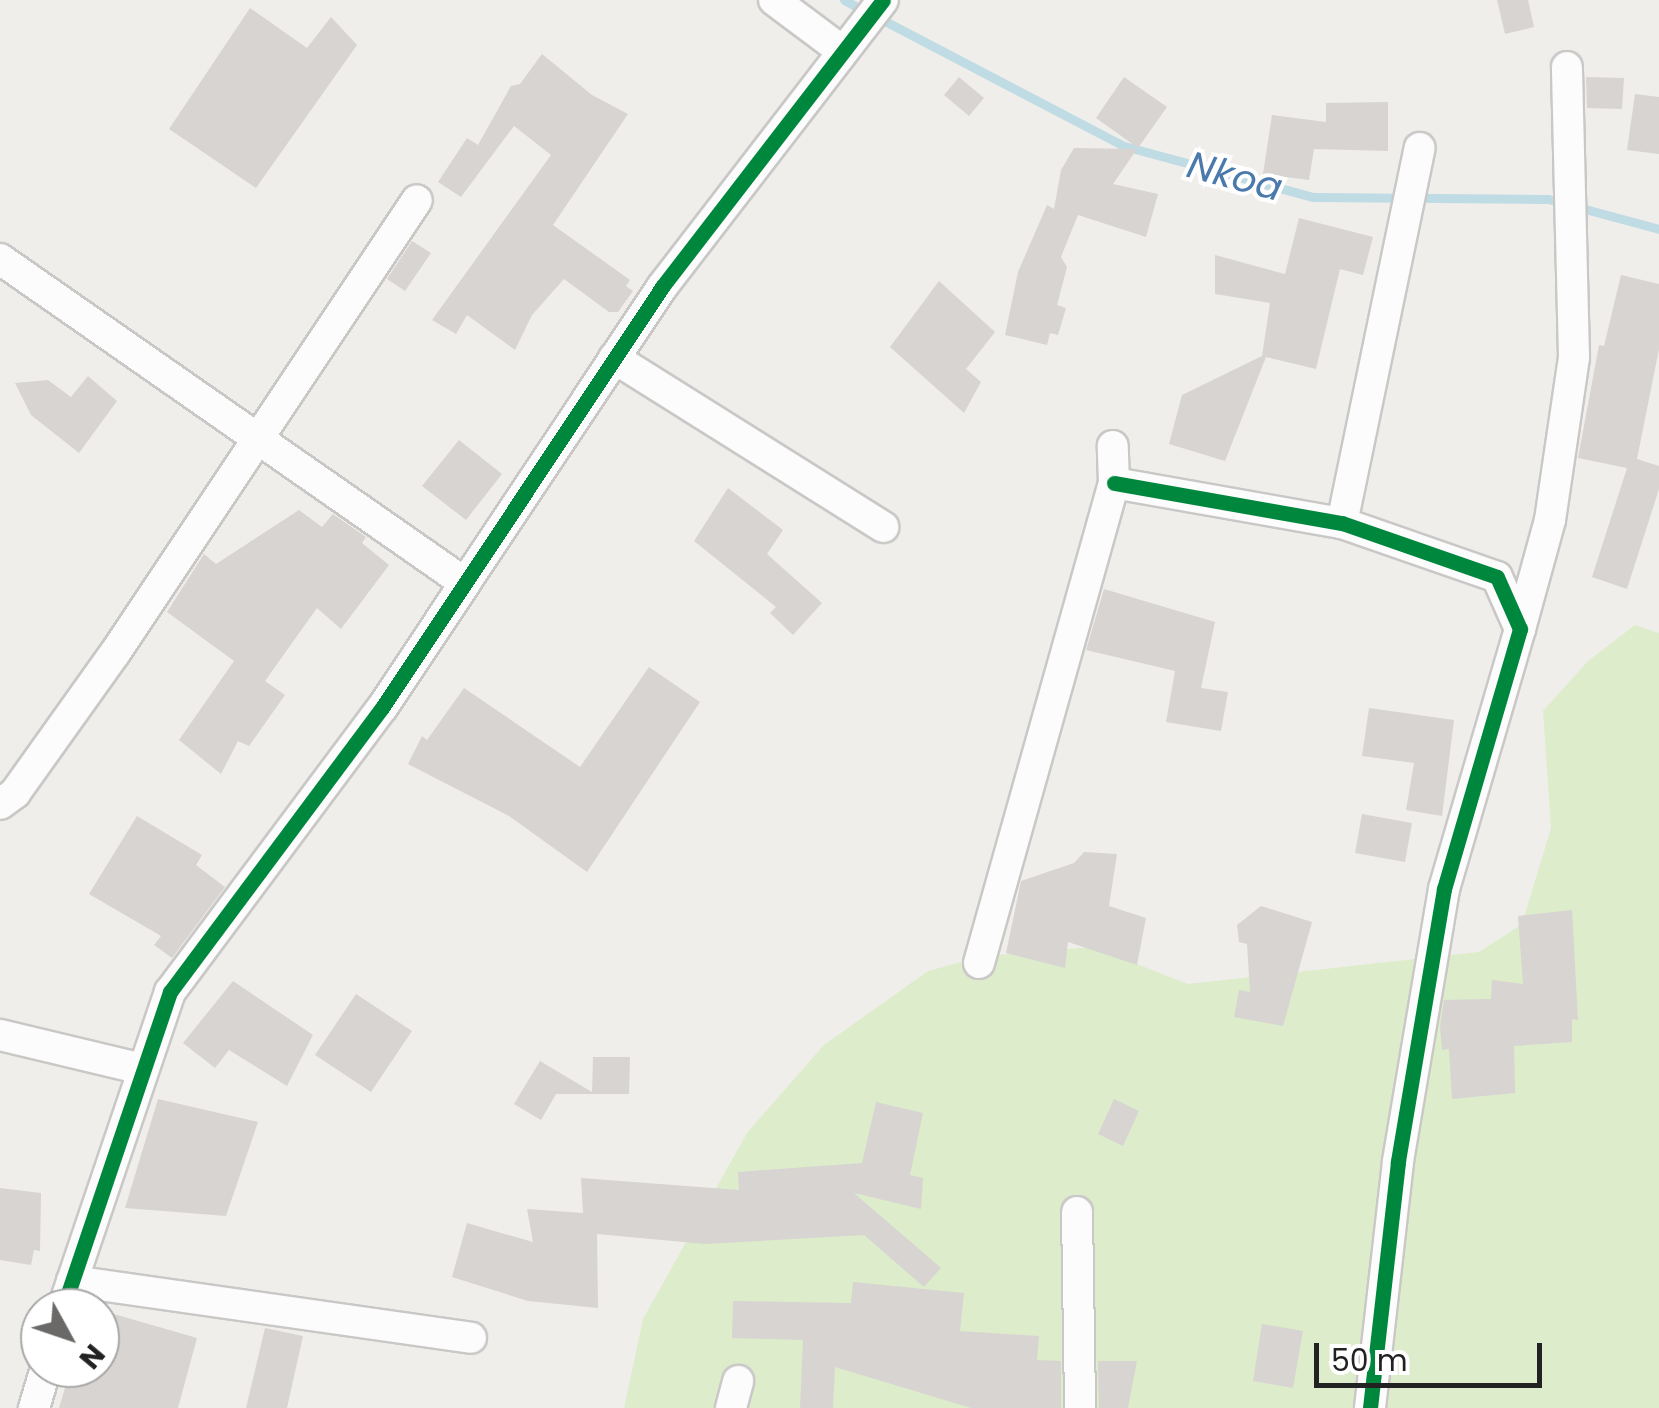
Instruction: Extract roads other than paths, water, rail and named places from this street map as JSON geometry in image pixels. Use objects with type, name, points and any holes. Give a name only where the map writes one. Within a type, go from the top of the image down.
[{"type":"street","points":[[774,0],[841,50]]},
{"type":"street","points":[[70,1288],[170,992],[382,708],[614,358],[841,50],[883,0]]},
{"type":"street","points":[[1370,1408],[1398,1162],[1444,888],[1550,520],[1574,357],[1567,67]]},
{"type":"street","points":[[1342,523],[1420,148]]},
{"type":"street","points":[[0,804],[15,793],[93,684],[417,200]]},
{"type":"street","points":[[0,258],[465,583]]},
{"type":"street","points":[[614,358],[884,527]]},
{"type":"street","points":[[980,963],[1114,483],[1113,446]]},
{"type":"street","points":[[1114,483],[1342,523],[1497,578],[1520,629]]},
{"type":"street","points":[[0,1035],[143,1069]]},
{"type":"street","points":[[1077,1212],[1080,1408]]},
{"type":"street","points":[[120,1300],[471,1338]]},
{"type":"waterway","name":"Nkoa","points":[[844,0],[865,11]]},
{"type":"waterway","name":"Nkoa","points":[[879,18],[1124,146],[1313,197],[1548,199],[1659,229]]}]
